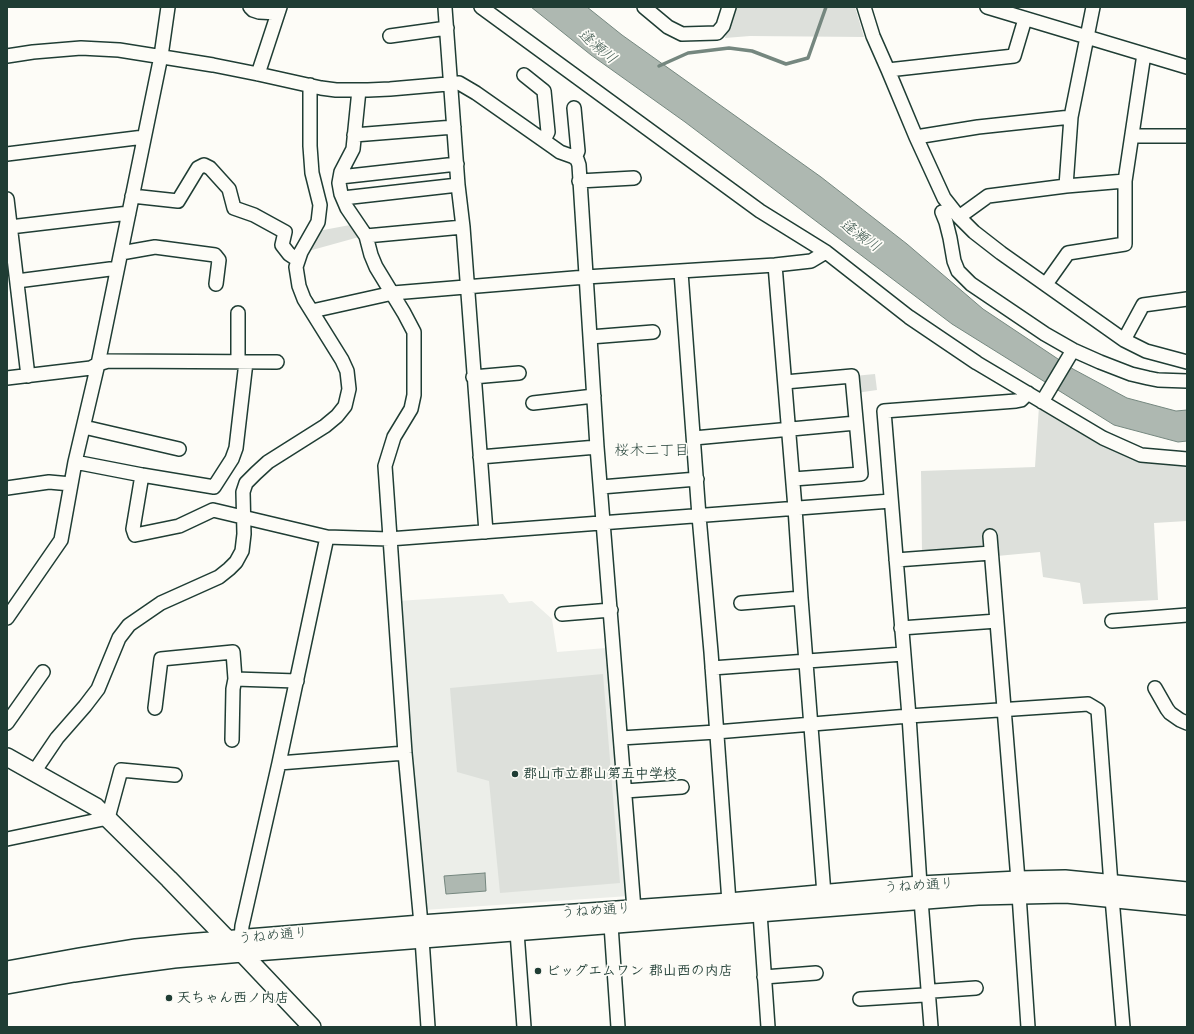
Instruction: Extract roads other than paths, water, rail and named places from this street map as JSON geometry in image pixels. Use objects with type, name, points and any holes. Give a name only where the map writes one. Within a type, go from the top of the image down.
[{"type":"street","points":[[7,618],[13,598],[61,540],[71,484],[98,364],[161,56],[168,7]]},
{"type":"street","points":[[250,7],[259,12],[279,10],[258,74]]},
{"type":"street","points":[[482,7],[760,211],[826,252],[909,317],[977,363],[1028,393],[1043,399],[1103,438],[1141,455],[1187,459]]},
{"type":"street","points":[[644,7],[668,27],[682,34],[717,33],[723,26],[729,7]]},
{"type":"street","points":[[864,7],[873,36],[916,137],[944,198],[959,217],[990,245],[1124,340],[1146,351],[1187,362]]},
{"type":"street","points":[[987,7],[1187,66]]},
{"type":"street","points":[[1066,186],[1071,117],[1093,7]]},
{"type":"street","points":[[445,8],[486,532]]},
{"type":"street","points":[[888,70],[1014,56],[1025,18]]},
{"type":"street","points":[[390,36],[447,28]]},
{"type":"street","points":[[7,56],[81,48],[119,50],[161,56],[330,89],[390,89],[451,83],[462,84],[560,152],[575,158],[578,162],[594,396],[634,909]]},
{"type":"street","points":[[1046,284],[1068,253],[1125,244],[1125,181],[1144,54]]},
{"type":"street","points":[[524,75],[544,91],[548,132],[544,140]]},
{"type":"street","points":[[34,772],[57,738],[98,689],[119,638],[129,625],[161,603],[219,577],[236,562],[242,551],[244,534],[243,492],[246,483],[268,462],[325,426],[337,416],[345,406],[349,390],[347,371],[342,360],[304,299],[299,286],[296,267],[301,252],[318,222],[320,206],[312,173],[310,146],[310,85]]},
{"type":"street","points":[[359,90],[353,149],[341,172],[339,183],[347,208],[355,222],[366,236],[374,263],[414,332],[414,396],[411,408],[394,437],[385,466],[405,753],[428,1027]]},
{"type":"street","points":[[574,108],[578,151],[575,158]]},
{"type":"street","points":[[916,137],[985,126],[1071,117]]},
{"type":"street","points":[[354,135],[454,126]]},
{"type":"street","points":[[1132,136],[1187,136]]},
{"type":"street","points":[[7,154],[144,137]]},
{"type":"street","points":[[340,177],[457,164]]},
{"type":"street","points":[[132,196],[178,201],[198,168],[204,165],[210,168],[229,189],[234,208],[254,215],[285,232],[282,244],[289,254],[298,260]]},
{"type":"street","points":[[579,181],[634,178]]},
{"type":"street","points":[[959,217],[988,196],[1066,186],[1125,181]]},
{"type":"street","points":[[343,198],[458,185]]},
{"type":"street","points":[[7,199],[28,376]]},
{"type":"street","points":[[942,212],[946,222],[954,261],[958,271],[971,284],[1038,330],[1073,350],[1132,374],[1158,380],[1187,381]]},
{"type":"street","points":[[10,227],[129,213]]},
{"type":"street","points":[[366,236],[463,227]]},
{"type":"street","points":[[121,253],[155,247],[214,255],[219,260],[216,284]]},
{"type":"street","points":[[312,312],[392,293],[586,277],[775,266],[811,261],[826,252]]},
{"type":"street","points":[[775,266],[793,479],[824,894]]},
{"type":"street","points":[[17,281],[117,269]]},
{"type":"street","points":[[681,272],[729,902]]},
{"type":"street","points":[[1124,340],[1143,305],[1187,299]]},
{"type":"street","points":[[76,462],[214,487],[232,459],[236,448],[242,362],[238,314]]},
{"type":"street","points":[[590,336],[653,332]]},
{"type":"street","points":[[1043,399],[1073,350]]},
{"type":"street","points":[[7,378],[91,368],[108,361],[277,362]]},
{"type":"street","points":[[473,376],[519,373]]},
{"type":"street","points":[[785,382],[852,376],[861,474],[793,479]]},
{"type":"street","points":[[931,1027],[909,716],[884,411],[1019,401],[1028,393]]},
{"type":"street","points":[[533,403],[594,396]]},
{"type":"street","points":[[694,438],[856,424]]},
{"type":"street","points":[[84,427],[179,449]]},
{"type":"street","points":[[480,457],[598,447]]},
{"type":"street","points":[[142,475],[133,529],[135,535],[179,526],[214,510],[327,537],[389,539],[891,501]]},
{"type":"street","points":[[601,487],[697,479]]},
{"type":"street","points":[[7,488],[48,482],[71,484]]},
{"type":"street","points":[[990,536],[1028,1027]]},
{"type":"street","points":[[237,944],[279,763],[327,537]]},
{"type":"street","points":[[896,560],[991,553]]},
{"type":"street","points":[[741,603],[801,598]]},
{"type":"street","points":[[562,614],[611,610]]},
{"type":"street","points":[[1112,622],[1187,615]]},
{"type":"street","points":[[901,628],[997,621]]},
{"type":"street","points":[[155,708],[161,659],[233,652],[235,679],[233,689],[232,740]]},
{"type":"street","points":[[712,668],[903,654]]},
{"type":"street","points":[[7,723],[43,672]]},
{"type":"street","points":[[235,679],[297,681]]},
{"type":"street","points":[[1155,688],[1170,713],[1187,723]]},
{"type":"street","points":[[621,738],[1088,704],[1098,710],[1111,891],[1123,1027]]},
{"type":"street","points":[[279,763],[405,753]]},
{"type":"street","points":[[7,757],[96,807],[237,944],[312,1027]]},
{"type":"street","points":[[108,818],[122,770],[175,775]]},
{"type":"street","points":[[625,791],[682,787]]},
{"type":"street","points":[[7,839],[108,818]]},
{"type":"street","name":"うねめ通り","points":[[7,970],[136,948],[237,944],[421,932],[634,909],[824,894],[921,893],[1018,887],[1064,879],[1111,891],[1187,906]]},
{"type":"street","name":"うねめ通り","points":[[1111,891],[1187,891]]},
{"type":"street","name":"うねめ通り","points":[[421,932],[517,932],[611,925],[760,913],[921,893]]},
{"type":"street","points":[[760,913],[768,1027]]},
{"type":"street","points":[[611,925],[618,1027]]},
{"type":"street","points":[[517,932],[524,1027]]},
{"type":"street","name":"うねめ通り","points":[[7,985],[74,973],[174,960],[237,944]]},
{"type":"street","points":[[764,977],[816,973]]},
{"type":"street","points":[[860,999],[976,988]]},
{"type":"water","name":"逢瀬川","points":[[531,7],[587,7],[622,35],[821,177],[907,244],[983,309],[1073,369],[1127,398],[1176,411],[1187,410],[1187,441],[1178,442],[1114,425],[952,324],[685,122],[591,55]]},
{"type":"water","points":[[485,873],[486,891],[446,894],[444,876]]},
{"type":"waterway","points":[[659,66],[688,53],[729,48],[752,51],[786,64],[808,58],[826,7]]},
{"type":"place","name":"郡山市立郡山第五中学校","points":[[515,774]]},
{"type":"place","name":"ビッグエムワン 郡山西の内店","points":[[538,971]]},
{"type":"place","name":"天ちゃん西ノ内店","points":[[169,998]]},
{"type":"district","name":"桜木二丁目","points":[[652,451]]}]
